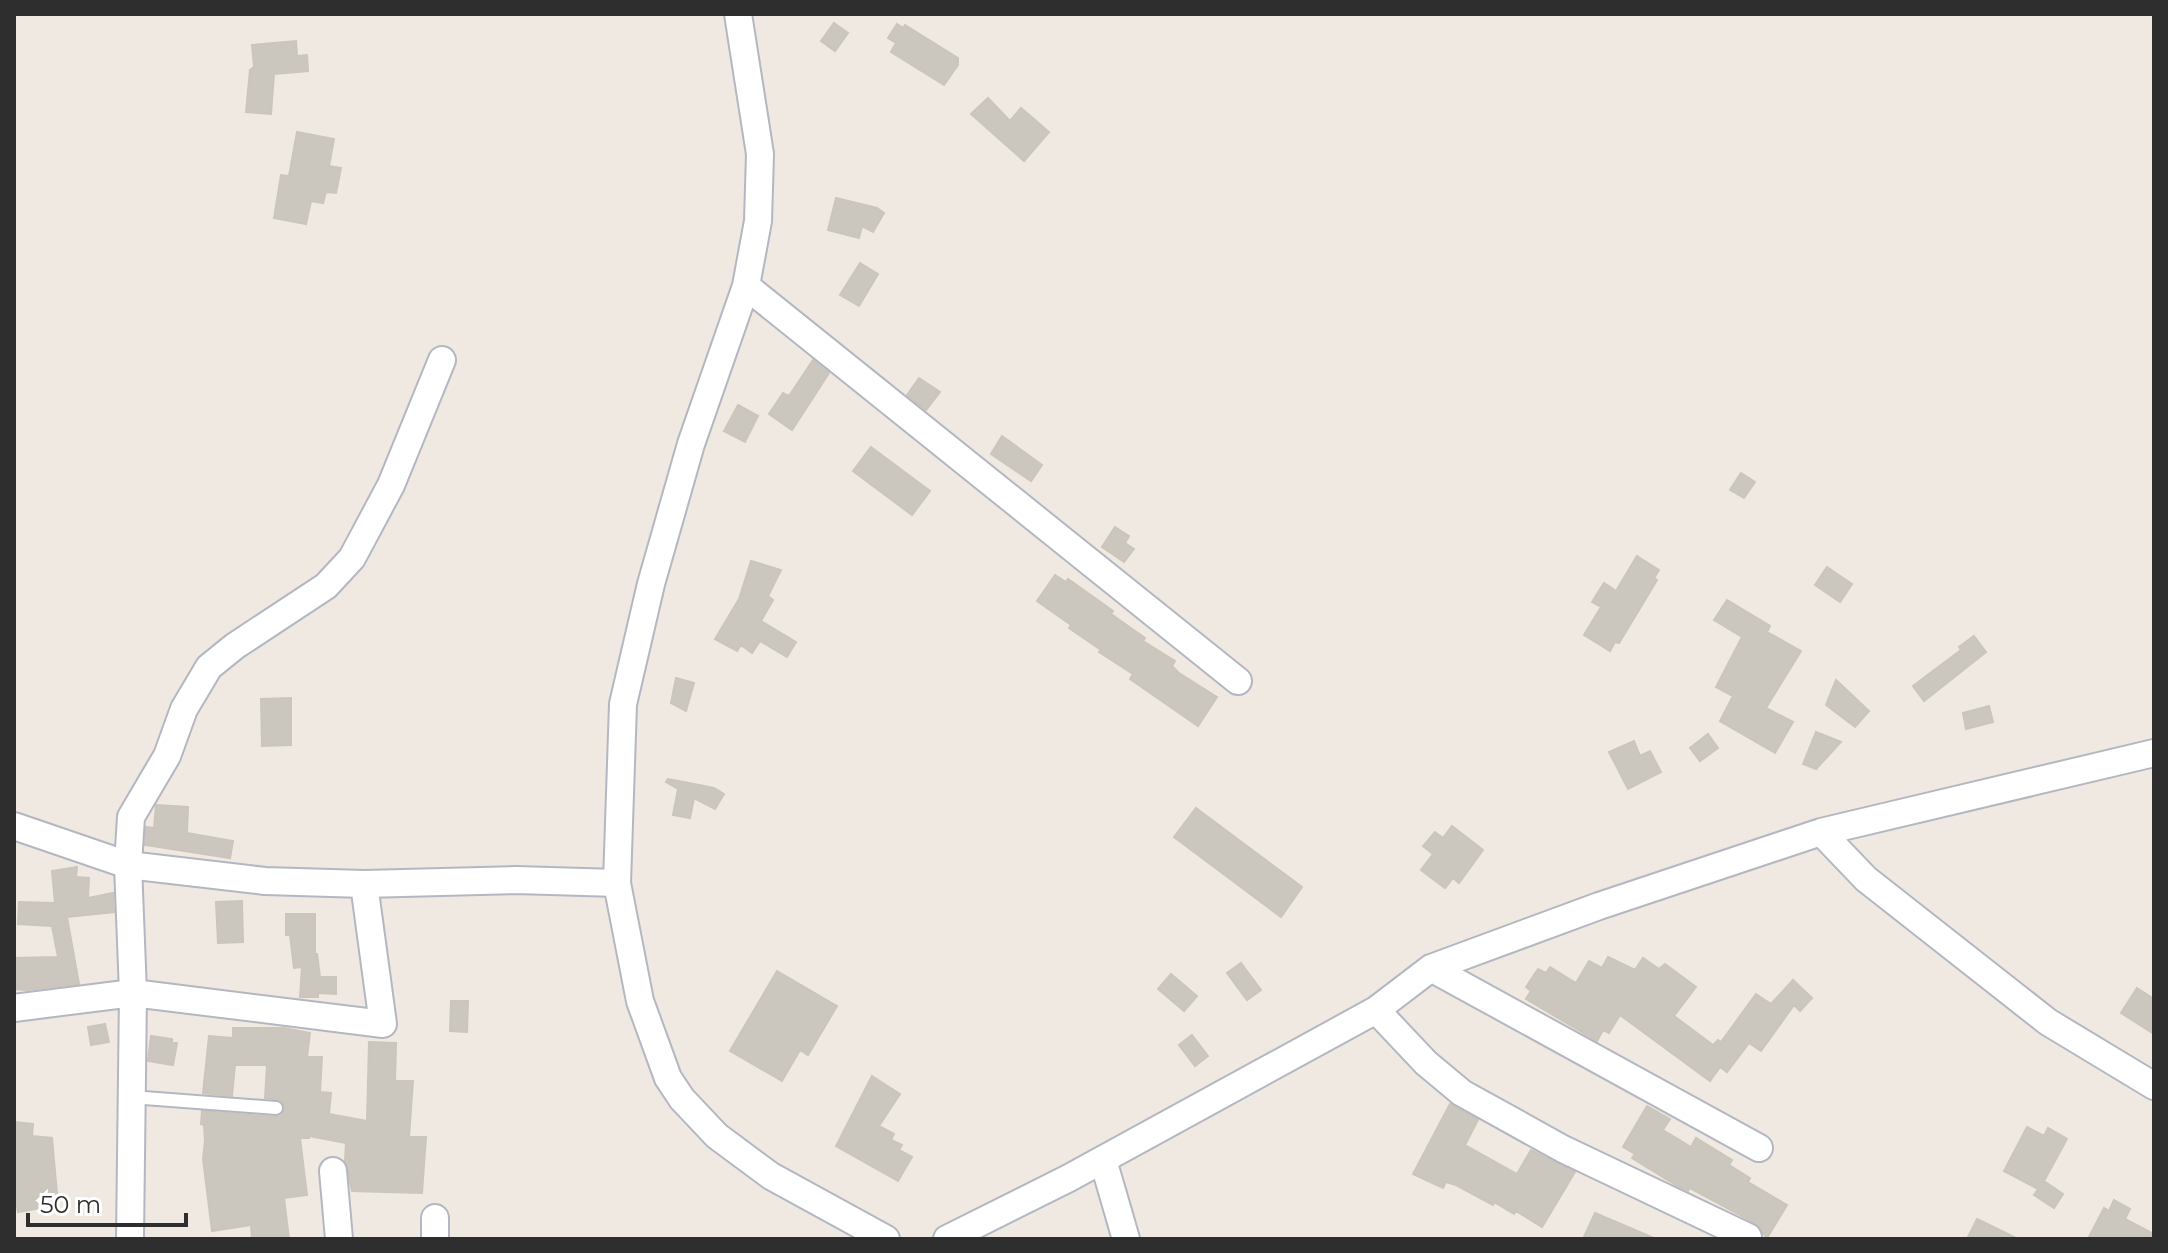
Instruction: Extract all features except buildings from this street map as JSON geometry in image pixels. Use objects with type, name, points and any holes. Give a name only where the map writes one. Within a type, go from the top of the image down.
[{"type":"street","points":[[738,14],[760,154],[758,221],[746,286],[691,444],[651,584],[623,704],[617,883],[643,1011],[668,1078],[682,1099],[717,1136],[771,1176],[886,1239]]},
{"type":"street","points":[[746,286],[1238,681]]},
{"type":"street","points":[[130,1239],[133,993],[128,865],[131,817],[167,756],[184,709],[209,667],[235,646],[326,586],[352,558],[391,485],[442,360]]},
{"type":"street","points":[[947,1239],[1103,1160],[1376,1010],[1431,968],[1599,906],[1821,832],[2154,753]]},
{"type":"street","points":[[14,826],[128,865],[265,881],[364,884],[516,880],[617,883]]},
{"type":"street","points":[[1821,832],[1866,879],[2048,1022],[2154,1086]]},
{"type":"street","points":[[14,1008],[133,993],[383,1024],[364,884]]},
{"type":"street","points":[[1431,968],[1759,1148]]},
{"type":"street","points":[[1376,1010],[1426,1063],[1473,1100],[1563,1149],[1748,1237]]},
{"type":"street","points":[[1103,1160],[1126,1239]]},
{"type":"street","points":[[333,1171],[339,1239]]},
{"type":"lane","points":[[131,1097],[276,1108]]}]
